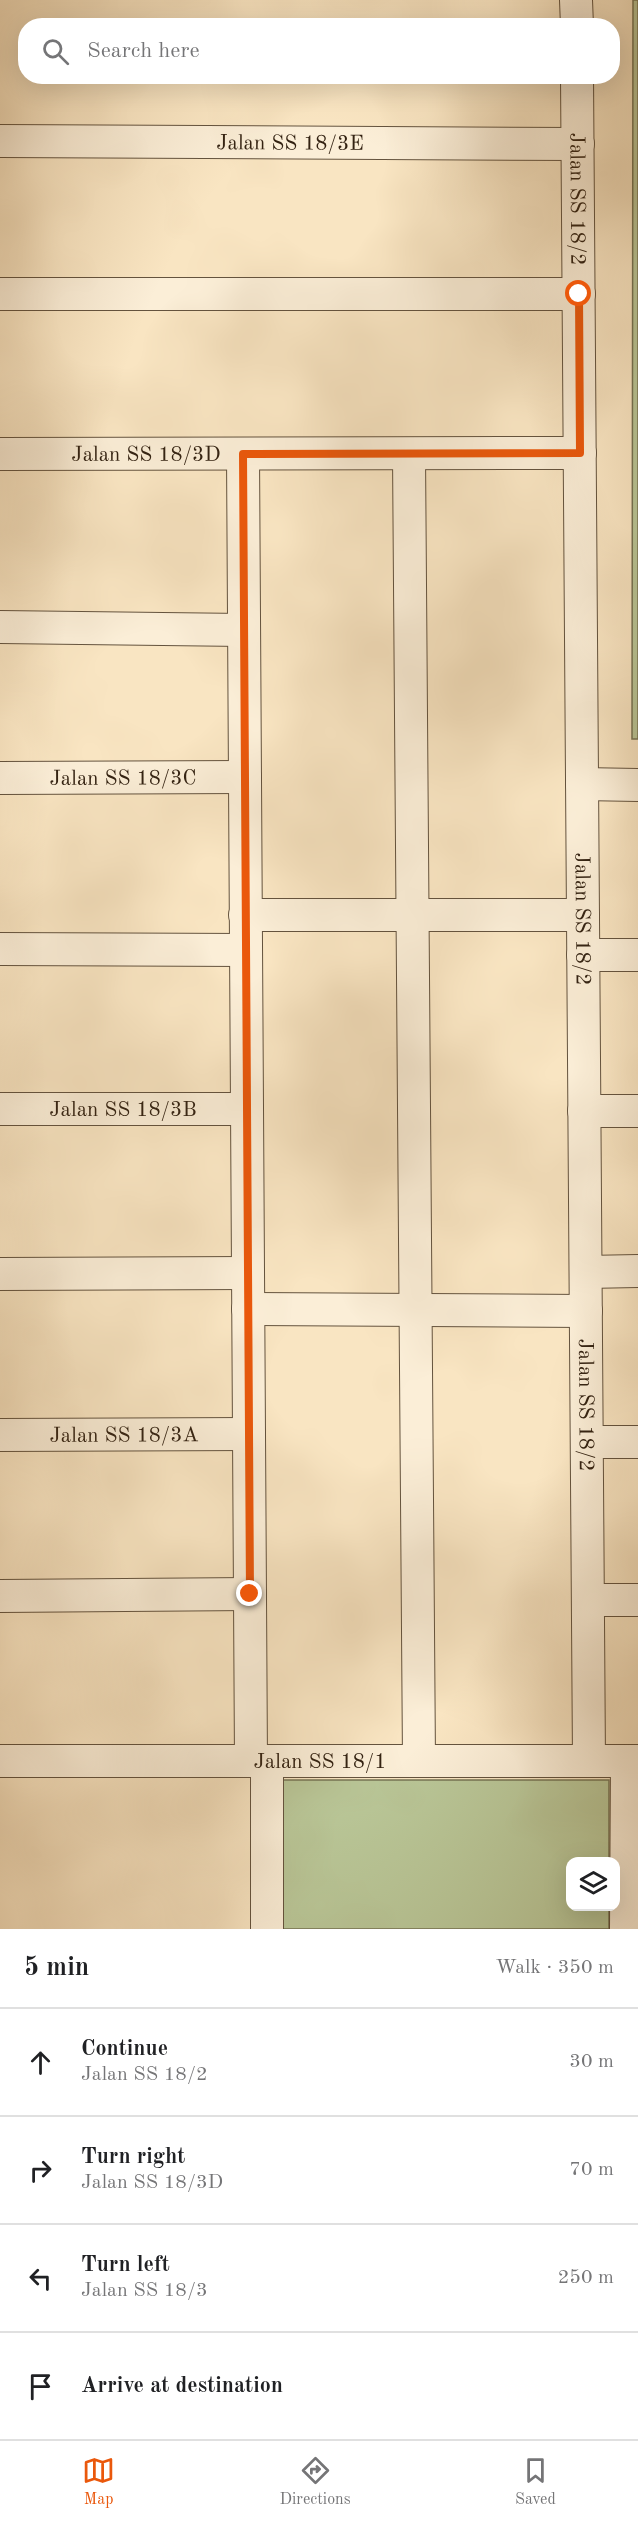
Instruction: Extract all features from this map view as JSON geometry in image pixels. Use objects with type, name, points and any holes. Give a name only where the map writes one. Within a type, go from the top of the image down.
[{"type":"street","points":[[576,0],[577,18]]},
{"type":"street","name":"Jalan SS 18/2","points":[[577,84],[589,1761]]},
{"type":"street","name":"Jalan SS 18/3E","points":[[0,141],[578,144]]},
{"type":"street","points":[[0,294],[579,294]]},
{"type":"street","name":"Jalan SS 18/3D","points":[[0,454],[580,453]]},
{"type":"street","points":[[243,454],[250,1594],[267,1929]]},
{"type":"street","points":[[409,454],[419,1761]]},
{"type":"street","points":[[0,627],[244,630]]},
{"type":"street","name":"Jalan SS 18/3C","points":[[0,778],[245,777]]},
{"type":"street","points":[[582,784],[638,785]]},
{"type":"street","points":[[245,915],[584,915]]},
{"type":"street","points":[[0,949],[246,950]]},
{"type":"street","points":[[584,955],[638,955]]},
{"type":"street","name":"Jalan SS 18/3B","points":[[0,1109],[247,1108]]},
{"type":"street","points":[[585,1111],[638,1111]]},
{"type":"street","points":[[585,1272],[638,1271]]},
{"type":"street","points":[[0,1274],[248,1273]]},
{"type":"street","points":[[248,1309],[586,1311]]},
{"type":"street","name":"Jalan SS 18/3A","points":[[0,1435],[249,1434]]},
{"type":"street","points":[[587,1442],[638,1442]]},
{"type":"street","points":[[0,1596],[250,1594]]},
{"type":"street","points":[[588,1600],[638,1600]]},
{"type":"street","name":"Jalan SS 18/1","points":[[0,1761],[632,1761]]},
{"type":"street","points":[[626,1929],[632,1761]]},
{"type":"green space","points":[[633,0],[638,0],[638,739],[632,739]]},
{"type":"green space","points":[[280,1780],[609,1780],[609,1857],[566,1857],[566,1911],[609,1911],[609,1929],[281,1929]]},
{"type":"route","points":[[250,1594],[243,454],[580,453],[579,294]]}]
